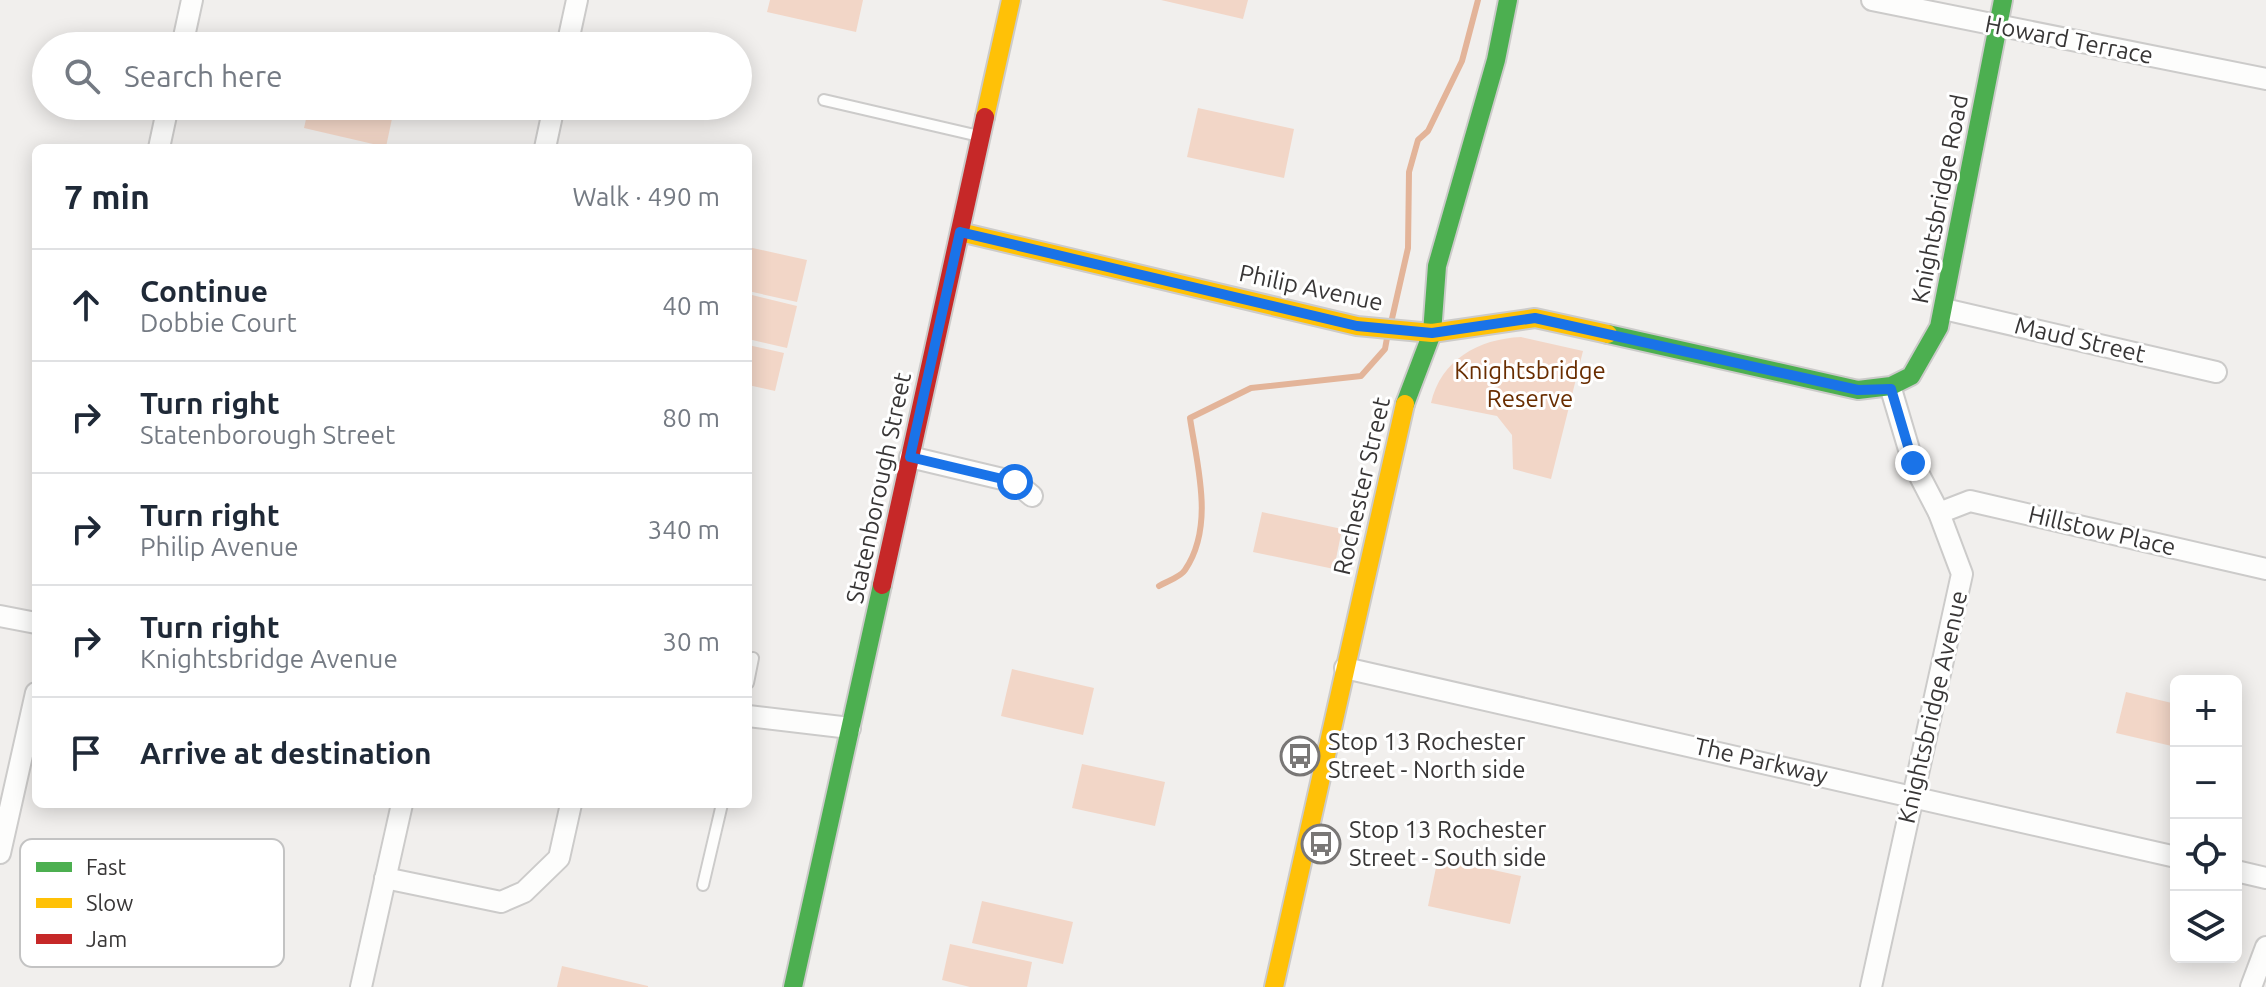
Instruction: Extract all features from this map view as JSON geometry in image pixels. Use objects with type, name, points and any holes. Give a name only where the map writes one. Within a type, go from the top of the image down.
[{"type":"street","points":[[185,32],[192,0]]},
{"type":"street","points":[[570,32],[577,0]]},
{"type":"street","name":"Statenborough Street","points":[[793,987],[1011,0]]},
{"type":"street","name":"Rochester Street","points":[[1274,987],[1408,394],[1432,333],[1437,266],[1496,60],[1508,0]]},
{"type":"street","name":"Howard Terrace","points":[[1872,0],[2266,79]]},
{"type":"street","name":"Knightsbridge Road","points":[[1891,389],[1918,371],[1944,309],[2003,0]]},
{"type":"street","points":[[160,144],[165,120]]},
{"type":"street","points":[[546,144],[551,120]]},
{"type":"street","name":"Philip Avenue","points":[[960,232],[1377,328],[1432,333],[1535,318],[1858,390],[1891,389]]},
{"type":"street","name":"Maud Street","points":[[1944,309],[2216,372]]},
{"type":"street","name":"Knightsbridge Avenue","points":[[1871,987],[1962,574],[1939,513],[1913,463],[1891,389]]},
{"type":"street","points":[[910,457],[1015,482],[1032,496]]},
{"type":"street","name":"Hillstow Place","points":[[1939,513],[1970,501],[2266,569]]},
{"type":"street","points":[[0,616],[32,622]]},
{"type":"street","name":"The Parkway","points":[[1345,668],[2170,856]]},
{"type":"street","points":[[0,853],[32,711]]},
{"type":"street","points":[[752,716],[850,728]]},
{"type":"street","points":[[361,987],[401,808]]},
{"type":"street","points":[[385,878],[501,902],[524,892],[559,858],[570,808]]},
{"type":"street","points":[[2242,872],[2266,878]]},
{"type":"street","points":[[2251,987],[2266,947]]},
{"type":"lane","points":[[824,100],[981,136]]},
{"type":"lane","points":[[752,663],[753,658]]},
{"type":"lane","points":[[703,885],[721,808]]},
{"type":"green space","points":[[770,0],[863,0],[856,32],[767,12]]},
{"type":"green space","points":[[1161,0],[1248,0],[1243,19]]},
{"type":"green space","points":[[1198,108],[1294,129],[1284,178],[1187,157]]},
{"type":"green space","points":[[306,120],[392,120],[387,144],[373,144],[304,128]]},
{"type":"green space","points":[[752,248],[807,260],[797,302],[752,292]]},
{"type":"green space","points":[[752,295],[797,306],[787,348],[752,340]]},
{"type":"green space","name":"Knightsbridge Reserve","points":[[1521,337],[1583,351],[1551,479],[1513,469],[1512,435],[1497,416],[1431,403],[1443,375],[1464,355],[1490,342]]},
{"type":"green space","points":[[752,346],[784,353],[775,391],[752,386]]},
{"type":"green space","points":[[1262,512],[1342,529],[1334,569],[1253,552]]},
{"type":"green space","points":[[1012,669],[1094,688],[1083,735],[1001,716]]},
{"type":"green space","points":[[2126,692],[2170,703],[2170,746],[2116,733]]},
{"type":"green space","points":[[1082,764],[1165,782],[1155,826],[1072,808]]},
{"type":"green space","points":[[1438,858],[1521,876],[1510,924],[1428,906]]},
{"type":"green space","points":[[982,901],[1073,922],[1063,964],[972,943]]},
{"type":"green space","points":[[950,944],[1032,962],[1027,987],[970,987],[942,980]]},
{"type":"green space","points":[[562,966],[648,986],[648,987],[557,987]]},
{"type":"waterway","points":[[1391,323],[1408,248],[1409,172],[1418,140],[1428,131],[1462,61],[1478,0]]},
{"type":"waterway","points":[[1159,586],[1183,572],[1194,553],[1199,534],[1201,495],[1190,418],[1251,388],[1361,376],[1385,349],[1387,338]]},
{"type":"traffic: fast","points":[[1405,404],[1432,333],[1437,266],[1496,60],[1508,0]]},
{"type":"traffic: fast","points":[[1608,334],[1858,390],[1891,386],[1911,376],[1939,327],[2003,0]]},
{"type":"traffic: fast","points":[[793,987],[882,585]]},
{"type":"traffic: slow","points":[[985,117],[1011,0]]},
{"type":"traffic: slow","points":[[960,232],[1357,326],[1432,333],[1535,318],[1608,334]]},
{"type":"traffic: slow","points":[[1274,987],[1405,404]]},
{"type":"traffic: jam","points":[[882,585],[985,117]]},
{"type":"place","name":"Stop 13 Rochester Street - North side","points":[[1300,756]]},
{"type":"place","name":"Stop 13 Rochester Street - South side","points":[[1321,844]]},
{"type":"route","points":[[1015,482],[910,457],[960,232],[1357,326],[1432,333],[1535,318],[1858,390],[1891,389],[1913,463]]}]
